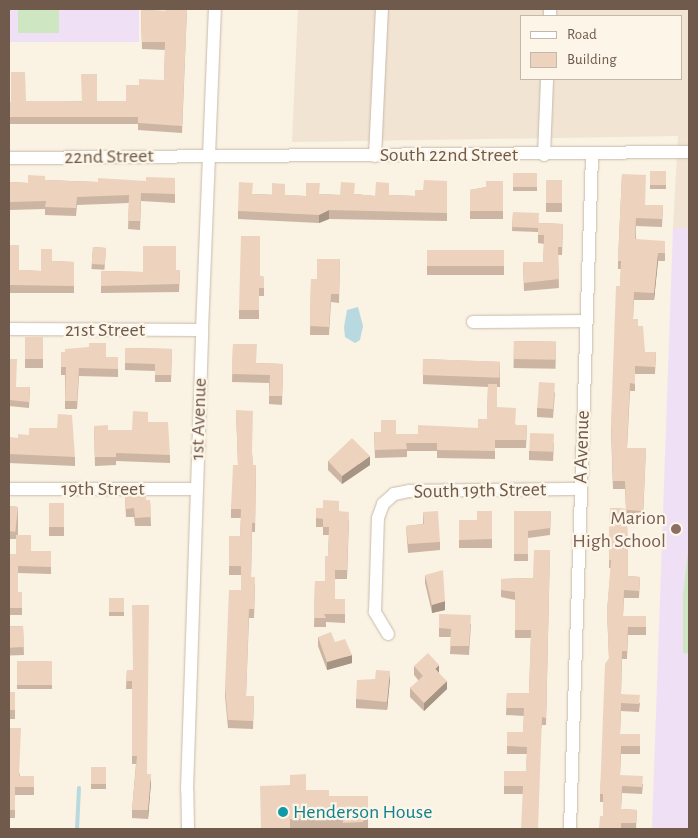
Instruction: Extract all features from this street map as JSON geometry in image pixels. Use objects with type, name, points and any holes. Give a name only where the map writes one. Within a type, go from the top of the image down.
[{"type":"street","name":"1st Avenue","points":[[188,829],[186,799],[215,9]]},
{"type":"street","points":[[376,156],[382,9]]},
{"type":"street","points":[[544,155],[548,80]]},
{"type":"street","name":"South 22nd Street","points":[[209,156],[544,155],[689,152]]},
{"type":"street","name":"A Avenue","points":[[570,829],[592,154]]},
{"type":"street","name":"22nd Street","points":[[9,158],[209,156]]},
{"type":"street","points":[[473,322],[586,321]]},
{"type":"street","name":"21st Street","points":[[9,329],[202,330]]},
{"type":"street","name":"19th Street","points":[[9,489],[197,489]]},
{"type":"street","name":"South 19th Street","points":[[388,634],[376,612],[378,518],[383,504],[394,494],[409,490],[581,490]]},
{"type":"shaded area","points":[[9,9],[139,9],[139,42],[9,42]]},
{"type":"shaded area","points":[[298,9],[689,9],[689,228],[673,228],[678,136],[292,142]]},
{"type":"shaded area","name":"Marion High School","points":[[673,228],[689,228],[689,829],[652,829]]},
{"type":"green space","points":[[18,9],[59,9],[59,33],[18,33]]},
{"type":"green space","points":[[689,543],[689,654],[683,653],[683,594]]},
{"type":"water","points":[[358,307],[363,326],[360,340],[355,343],[345,337],[344,327],[347,310]]},
{"type":"building","points":[[165,9],[187,9],[182,126],[138,123],[138,117],[9,117],[11,72],[25,72],[26,101],[82,102],[81,74],[97,74],[97,101],[126,101],[126,85],[139,85],[139,79],[164,80],[165,42],[142,42],[141,10],[165,11]]},
{"type":"building","points":[[650,171],[666,171],[666,185],[650,185]]},
{"type":"building","points":[[513,173],[537,173],[537,187],[513,187]]},
{"type":"building","points":[[622,174],[646,175],[645,205],[663,205],[662,219],[636,218],[635,239],[665,241],[665,253],[658,253],[654,293],[634,292],[633,319],[638,319],[638,326],[643,326],[645,352],[656,352],[655,367],[635,366],[635,384],[630,383],[628,422],[627,448],[646,448],[643,511],[627,510],[628,576],[640,577],[639,591],[624,590],[623,616],[646,616],[646,627],[628,627],[627,651],[622,651],[621,694],[640,695],[639,704],[621,703],[620,734],[640,734],[640,746],[621,746],[620,775],[643,776],[642,787],[622,786],[621,809],[637,810],[636,823],[621,823],[621,829],[599,829],[600,816],[603,816],[603,794],[600,794],[605,664],[609,658],[607,611],[611,560],[609,560],[610,508],[626,509],[625,481],[613,481],[611,422],[616,286],[620,286],[621,261],[618,261]]},
{"type":"building","points":[[28,175],[45,176],[45,180],[98,182],[98,178],[146,181],[146,177],[175,178],[175,194],[141,193],[140,221],[128,221],[129,195],[77,197],[76,208],[45,207],[46,201],[10,202],[9,219],[9,182],[28,183]]},
{"type":"building","points":[[424,180],[447,181],[447,213],[329,210],[319,215],[238,211],[239,182],[253,183],[252,194],[272,195],[272,183],[285,184],[285,195],[306,196],[306,183],[320,183],[319,194],[340,195],[341,182],[355,183],[354,194],[375,196],[376,182],[389,183],[389,195],[415,196],[415,190],[423,190]]},
{"type":"building","points":[[546,180],[562,180],[562,203],[546,203]]},
{"type":"building","points":[[486,181],[503,181],[503,211],[470,211],[470,190],[486,187]]},
{"type":"building","points":[[513,212],[539,213],[538,228],[512,227]]},
{"type":"building","points":[[538,223],[563,224],[562,247],[558,247],[559,279],[524,283],[523,262],[543,262],[544,235],[538,235]]},
{"type":"building","points":[[241,236],[260,236],[260,276],[264,277],[264,288],[259,288],[259,310],[239,310]]},
{"type":"building","points":[[9,245],[19,245],[19,270],[41,271],[41,249],[52,249],[52,261],[74,262],[74,286],[9,285]]},
{"type":"building","points":[[143,246],[176,246],[176,270],[180,270],[179,284],[101,286],[101,271],[143,272]]},
{"type":"building","points":[[93,247],[106,248],[105,265],[92,264]]},
{"type":"building","points":[[427,250],[504,250],[504,266],[427,266]]},
{"type":"building","points":[[317,259],[340,259],[339,294],[331,294],[329,327],[310,326],[311,279],[317,279]]},
{"type":"building","points":[[25,337],[43,337],[43,359],[25,359]]},
{"type":"building","points":[[514,341],[556,342],[556,360],[514,359]]},
{"type":"building","points":[[89,343],[106,343],[106,357],[118,357],[118,369],[79,368],[77,401],[65,401],[66,367],[61,367],[61,352],[65,352],[65,349],[89,347]]},
{"type":"building","points":[[233,344],[257,344],[256,363],[283,364],[282,396],[269,396],[270,375],[232,374]]},
{"type":"building","points":[[125,348],[172,349],[171,375],[155,375],[155,364],[125,363]]},
{"type":"building","points":[[9,359],[17,359],[16,387],[30,387],[29,402],[9,400]]},
{"type":"building","points":[[423,359],[500,362],[499,378],[422,375]]},
{"type":"building","points":[[539,382],[555,383],[553,409],[537,408]]},
{"type":"building","points":[[488,384],[497,384],[497,407],[516,408],[515,425],[527,425],[526,440],[495,440],[495,451],[437,450],[437,443],[406,443],[407,449],[375,450],[374,432],[381,432],[381,420],[396,420],[396,434],[418,434],[418,425],[478,428],[478,419],[487,419]]},
{"type":"building","points":[[236,410],[253,411],[252,451],[253,465],[256,465],[255,523],[252,523],[251,577],[255,577],[254,609],[249,609],[246,696],[254,696],[253,721],[228,720],[225,688],[229,590],[241,590],[241,566],[229,566],[229,536],[240,536],[241,509],[231,509],[233,465],[238,465]]},
{"type":"building","points":[[133,411],[148,412],[148,422],[168,422],[170,455],[116,453],[116,457],[95,457],[94,426],[108,425],[108,430],[132,430]]},
{"type":"building","points":[[58,414],[72,415],[75,457],[9,454],[9,437],[18,438],[18,434],[29,435],[29,428],[57,428]]},
{"type":"building","points":[[530,433],[554,434],[553,452],[529,451]]},
{"type":"building","points":[[352,438],[370,456],[342,476],[328,461]]},
{"type":"building","points":[[146,495],[146,500],[150,500],[151,517],[135,518],[134,508],[126,509],[125,496]]},
{"type":"building","points":[[323,500],[339,501],[339,511],[349,512],[347,570],[335,570],[335,599],[345,599],[345,614],[324,614],[326,618],[314,618],[315,581],[325,581],[325,556],[328,556],[329,527],[323,527],[323,519],[316,518],[316,508],[323,508]]},
{"type":"building","points":[[49,503],[64,503],[64,527],[49,527]]},
{"type":"building","points":[[9,506],[18,507],[15,532],[9,531]]},
{"type":"building","points":[[438,511],[440,542],[408,544],[406,526],[424,524],[423,512]]},
{"type":"building","points":[[477,511],[492,511],[492,539],[459,540],[459,520],[477,520]]},
{"type":"building","points":[[514,511],[551,511],[550,528],[528,531],[528,554],[514,554]]},
{"type":"building","points":[[16,535],[31,535],[31,551],[51,551],[51,567],[18,566],[18,592],[22,592],[22,608],[9,608],[9,554],[16,554]]},
{"type":"building","points":[[534,550],[550,550],[546,718],[542,717],[538,829],[521,829],[523,786],[504,786],[504,771],[526,771],[527,747],[507,746],[507,732],[523,732],[524,708],[506,708],[507,693],[529,693],[531,630],[515,630],[515,592],[501,590],[501,579],[533,578]]},
{"type":"building","points":[[443,570],[445,601],[432,605],[425,575]]},
{"type":"building","points":[[109,598],[124,598],[124,612],[109,612]]},
{"type":"building","points":[[132,605],[149,605],[147,774],[151,774],[148,810],[132,810],[137,756],[132,756],[132,681],[126,681],[127,670],[133,670]]},
{"type":"building","points":[[439,614],[471,615],[469,646],[450,646],[451,629],[439,628]]},
{"type":"building","points":[[23,626],[24,647],[10,648],[9,627]]},
{"type":"building","points":[[331,632],[335,642],[345,639],[352,655],[327,662],[318,637]]},
{"type":"building","points":[[428,653],[439,665],[435,669],[447,681],[424,703],[410,688],[423,676],[414,666]]},
{"type":"building","points":[[17,661],[52,661],[52,685],[17,685]]},
{"type":"building","points":[[376,670],[390,671],[387,702],[356,699],[357,680],[375,679]]},
{"type":"building","points":[[9,692],[15,692],[15,710],[9,710]]},
{"type":"building","points":[[9,728],[21,728],[19,776],[34,776],[34,787],[15,787],[15,810],[9,810]]},
{"type":"building","points":[[91,767],[106,767],[106,784],[91,784]]},
{"type":"building","points":[[306,774],[306,790],[329,790],[329,796],[368,796],[368,817],[363,817],[363,822],[343,823],[343,819],[290,819],[290,829],[261,829],[260,786],[290,785],[290,775]]},
{"type":"waterway","points":[[77,829],[79,788]]},
{"type":"place","name":"Marion High School","points":[[676,529]]},
{"type":"place","name":"Henderson House","points":[[283,812]]}]
